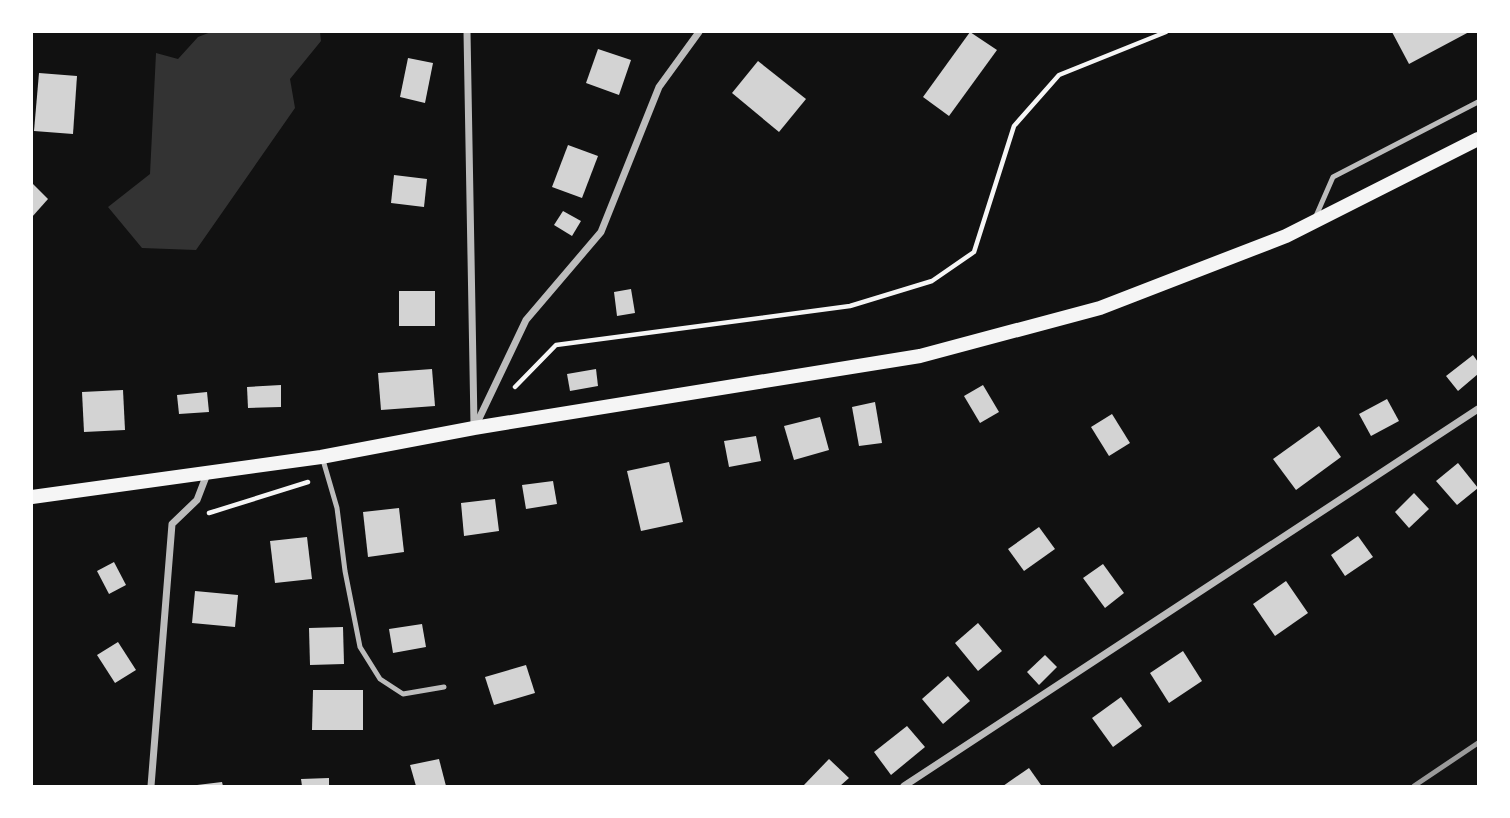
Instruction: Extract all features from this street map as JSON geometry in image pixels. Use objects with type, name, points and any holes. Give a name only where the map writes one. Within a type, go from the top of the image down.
[{"type":"main road","points":[[32,497],[321,457],[474,428],[919,356],[1100,308],[1286,236],[1479,139]]},
{"type":"street","points":[[467,32],[474,428]]},
{"type":"street","points":[[474,428],[526,320],[601,232],[659,87],[699,32]]},
{"type":"street","points":[[904,786],[1479,409]]},
{"type":"street","points":[[151,786],[172,524],[197,500],[207,473]]},
{"type":"lane","points":[[1313,223],[1333,177],[1479,102]]},
{"type":"lane","points":[[321,457],[337,508],[345,571],[360,647],[380,679],[402,694],[444,687]]},
{"type":"path","points":[[510,391],[556,345],[850,306],[932,281],[974,252],[1014,126],[1059,75],[1166,32]]},
{"type":"path","points":[[172,524],[328,475]]},
{"type":"shaded area","points":[[211,32],[320,32],[321,41],[290,79],[295,108],[196,250],[142,248],[108,207],[150,174],[156,53],[178,59],[198,37]]},
{"type":"building","points":[[970,32],[997,50],[949,116],[923,97]]},
{"type":"building","points":[[1392,32],[1469,32],[1409,64]]},
{"type":"building","points":[[598,49],[631,60],[619,95],[586,83]]},
{"type":"building","points":[[408,58],[433,63],[425,103],[400,97]]},
{"type":"building","points":[[758,61],[806,99],[779,132],[732,93]]},
{"type":"building","points":[[39,73],[77,76],[73,134],[34,131]]},
{"type":"building","points":[[568,145],[598,156],[582,198],[552,187]]},
{"type":"building","points":[[394,175],[427,179],[424,207],[391,203]]},
{"type":"building","points":[[32,183],[48,199],[32,217]]},
{"type":"building","points":[[563,211],[581,221],[572,236],[554,225]]},
{"type":"building","points":[[631,289],[635,313],[617,316],[614,292]]},
{"type":"building","points":[[399,291],[435,291],[435,326],[399,326]]},
{"type":"building","points":[[1473,355],[1478,362],[1478,374],[1458,391],[1446,376]]},
{"type":"building","points":[[432,369],[435,406],[381,410],[378,373]]},
{"type":"building","points":[[596,369],[598,386],[570,391],[567,374]]},
{"type":"building","points":[[281,385],[281,407],[248,408],[247,387]]},
{"type":"building","points":[[983,385],[999,412],[980,423],[964,396]]},
{"type":"building","points":[[123,390],[125,430],[84,432],[82,392]]},
{"type":"building","points":[[207,392],[209,412],[179,414],[177,395]]},
{"type":"building","points":[[1387,399],[1399,421],[1371,436],[1359,414]]},
{"type":"building","points":[[875,402],[882,443],[859,446],[852,407]]},
{"type":"building","points":[[1112,414],[1130,443],[1109,456],[1091,427]]},
{"type":"building","points":[[820,417],[829,450],[794,460],[784,426]]},
{"type":"building","points":[[1319,426],[1341,457],[1296,490],[1273,459]]},
{"type":"building","points":[[756,436],[761,461],[729,467],[724,441]]},
{"type":"building","points":[[669,462],[683,522],[641,531],[627,471]]},
{"type":"building","points":[[1458,463],[1478,488],[1457,505],[1436,481]]},
{"type":"building","points":[[553,481],[557,504],[526,509],[522,485]]},
{"type":"building","points":[[1414,493],[1429,509],[1409,528],[1395,512]]},
{"type":"building","points":[[495,499],[499,531],[464,536],[461,503]]},
{"type":"building","points":[[399,508],[404,552],[368,557],[363,512]]},
{"type":"building","points":[[1039,527],[1055,549],[1024,571],[1008,549]]},
{"type":"building","points":[[1358,536],[1373,557],[1345,576],[1331,555]]},
{"type":"building","points":[[307,537],[312,579],[275,583],[270,541]]},
{"type":"building","points":[[114,562],[126,585],[109,594],[97,571]]},
{"type":"building","points":[[1103,564],[1124,593],[1105,608],[1083,578]]},
{"type":"building","points":[[1286,581],[1308,613],[1275,636],[1253,604]]},
{"type":"building","points":[[195,591],[238,595],[235,627],[192,623]]},
{"type":"building","points":[[978,623],[1002,651],[978,671],[955,643]]},
{"type":"building","points":[[422,624],[426,647],[393,653],[389,629]]},
{"type":"building","points":[[343,627],[344,664],[310,665],[309,628]]},
{"type":"building","points":[[118,642],[136,670],[115,683],[97,655]]},
{"type":"building","points":[[1183,651],[1202,681],[1169,703],[1150,673]]},
{"type":"building","points":[[1045,655],[1057,667],[1039,685],[1027,672]]},
{"type":"building","points":[[526,665],[535,693],[494,705],[485,677]]},
{"type":"building","points":[[948,676],[970,701],[943,724],[922,699]]},
{"type":"building","points":[[313,690],[363,690],[363,730],[312,730]]},
{"type":"building","points":[[1121,697],[1142,726],[1113,747],[1092,718]]},
{"type":"building","points":[[907,726],[925,747],[891,775],[874,752]]},
{"type":"building","points":[[439,759],[446,786],[416,786],[410,765]]},
{"type":"building","points":[[829,759],[849,778],[840,786],[803,786]]},
{"type":"building","points":[[1029,768],[1041,785],[1003,786]]},
{"type":"building","points":[[329,778],[329,786],[302,786],[301,779]]},
{"type":"building","points":[[222,782],[223,786],[197,786],[197,785]]},
{"type":"railway","points":[[1414,786],[1478,743]]}]
